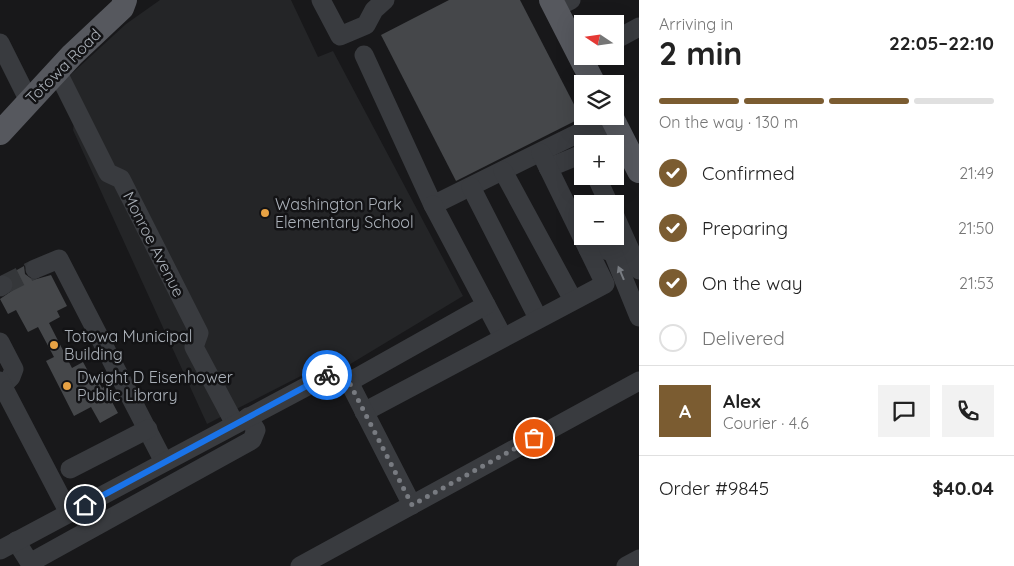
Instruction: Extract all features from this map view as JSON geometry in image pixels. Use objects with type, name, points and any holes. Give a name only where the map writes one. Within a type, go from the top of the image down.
[{"type":"main road","name":"Totowa Road","points":[[0,133],[57,71],[126,3]]},
{"type":"main road","points":[[559,3],[574,38]]},
{"type":"main road","points":[[616,125],[639,171]]},
{"type":"street","points":[[321,0],[340,36],[366,25],[374,10],[386,0]]},
{"type":"street","points":[[624,35],[639,27]]},
{"type":"street","points":[[0,43],[29,101]]},
{"type":"street","points":[[364,55],[433,205],[503,337]]},
{"type":"street","name":"Monroe Avenue","points":[[57,71],[108,172],[121,178],[199,333],[194,347],[241,420],[256,430],[252,440],[145,499]]},
{"type":"street","points":[[544,160],[608,125]]},
{"type":"street","points":[[433,205],[503,171],[544,160],[574,155]]},
{"type":"street","points":[[364,412],[605,284],[544,160]]},
{"type":"street","points":[[503,171],[573,300]]},
{"type":"street","points":[[471,187],[538,318]]},
{"type":"street","points":[[624,236],[639,270]]},
{"type":"street","points":[[588,249],[600,246],[613,253],[639,318]]},
{"type":"street","points":[[35,269],[59,259],[164,462]]},
{"type":"street","points":[[349,382],[486,305]]},
{"type":"street","points":[[0,342],[5,379],[69,513]]},
{"type":"street","points":[[133,479],[145,499],[35,560],[28,560],[8,546],[241,420],[330,374],[342,376],[349,382],[412,505]]},
{"type":"street","points":[[300,566],[639,381]]},
{"type":"street","points":[[70,469],[148,430]]},
{"type":"street","points":[[626,566],[639,559]]},
{"type":"shaded area","name":"Washington Park Elementary School","points":[[160,0],[291,0],[318,57],[333,51],[463,296],[347,366],[334,359],[207,424],[73,130],[75,115],[66,79],[126,24]]},
{"type":"building","points":[[449,0],[520,0],[574,104],[574,122],[456,181],[381,35]]},
{"type":"building","name":"Totowa Municipal Building","points":[[24,266],[25,274],[33,280],[51,275],[67,306],[57,311],[60,317],[49,323],[72,368],[83,362],[95,384],[99,382],[102,388],[104,387],[118,413],[100,423],[91,407],[74,416],[46,361],[54,357],[38,327],[28,332],[16,310],[8,314],[0,299],[13,290],[13,279],[8,275]]},
{"type":"tunnel","points":[[3,285],[35,269]]},
{"type":"way so far","points":[[327,375],[342,376],[349,382],[412,505],[534,438]]},
{"type":"place","name":"Washington Park Elementary School","points":[[265,213]]},
{"type":"place","name":"Totowa Municipal Building","points":[[54,345]]},
{"type":"place","name":"Dwight D Eisenhower Public Library","points":[[67,386]]},
{"type":"route","points":[[85,505],[327,375]]}]
